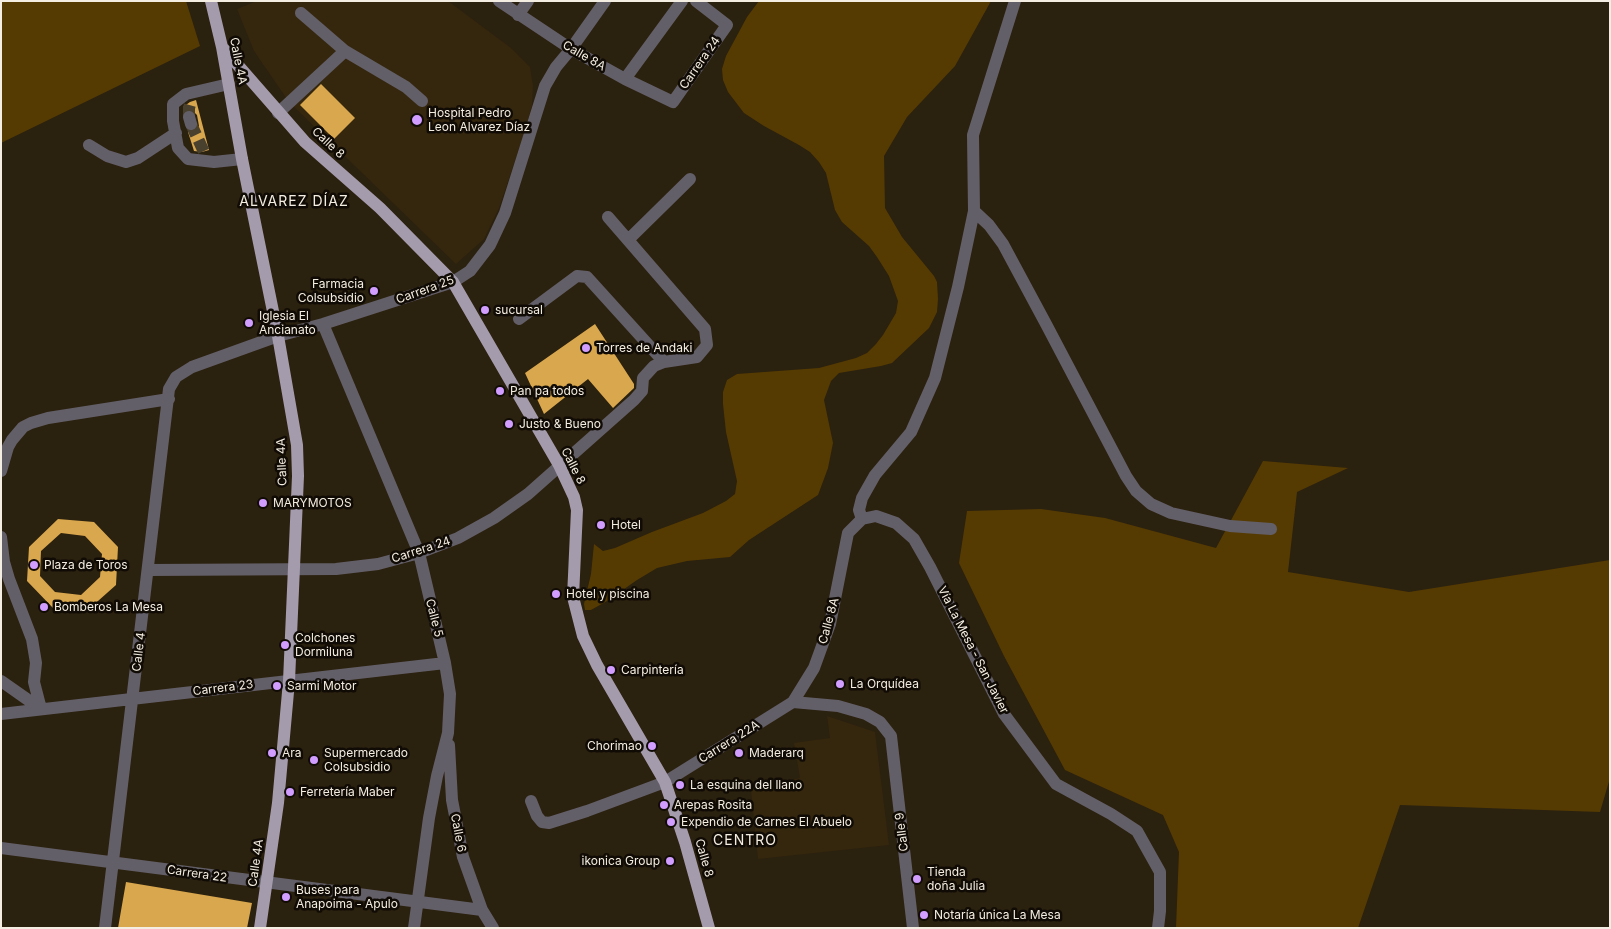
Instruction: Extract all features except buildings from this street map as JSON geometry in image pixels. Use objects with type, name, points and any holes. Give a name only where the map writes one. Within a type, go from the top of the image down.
[{"type":"main road","name":"Calle 4A","points":[[211,1],[222,48],[242,159],[278,336],[297,445],[289,681],[278,803],[260,928]]},
{"type":"main road","name":"Calle 8","points":[[222,48],[305,142],[380,208],[453,282],[559,465],[574,497],[576,510],[572,597],[583,636],[596,665],[665,782],[685,842],[709,928]]},
{"type":"street","name":"Calle 8A","points":[[499,1],[571,49],[625,79],[673,102]]},
{"type":"street","points":[[518,15],[528,1]]},
{"type":"street","name":"Carrera 25","points":[[176,377],[192,367],[278,336],[322,324],[453,282],[470,271],[490,245],[505,213],[546,86],[556,67],[605,1]]},
{"type":"street","points":[[625,79],[682,1]]},
{"type":"street","name":"Carrera 24","points":[[673,102],[727,25],[696,1]]},
{"type":"street","points":[[862,519],[859,510],[862,498],[875,476],[911,432],[935,378],[958,288],[974,211],[973,135],[1015,1]]},
{"type":"street","points":[[301,14],[345,51],[406,87],[422,101]]},
{"type":"street","points":[[278,113],[345,51]]},
{"type":"street","points":[[229,84],[186,94],[173,104],[178,148],[188,159],[214,162],[242,159]]},
{"type":"street","points":[[191,101],[200,91]]},
{"type":"street","points":[[89,145],[107,156],[126,162],[138,158],[176,133]]},
{"type":"street","points":[[204,152],[214,162]]},
{"type":"street","points":[[629,239],[690,179]]},
{"type":"street","points":[[974,211],[989,225],[1003,244],[1126,476],[1136,491],[1151,504],[1171,513],[1230,526],[1271,529]]},
{"type":"street","points":[[520,320],[577,276],[587,278],[664,362],[697,357],[707,346],[705,328],[608,217]]},
{"type":"street","name":"Calle 5","points":[[322,324],[419,553],[445,663],[450,694],[448,733],[429,818],[414,928]]},
{"type":"street","name":"Carrera 24","points":[[148,570],[336,568],[357,566],[385,562],[419,553],[458,538],[494,518],[528,494],[634,400],[642,391],[643,378],[654,366],[664,362]]},
{"type":"street","name":"Calle 4","points":[[105,928],[170,388],[176,377]]},
{"type":"street","points":[[1,472],[12,440],[23,427],[31,422],[169,398]]},
{"type":"street","name":"Vía La Mesa - San Javier","points":[[862,519],[876,516],[896,523],[914,539],[1004,714],[1056,784],[1112,814],[1137,831],[1160,872],[1158,928]]},
{"type":"street","name":"Calle 8A","points":[[793,702],[814,668],[830,624],[848,533],[862,519]]},
{"type":"street","points":[[1,536],[8,579],[32,639],[36,663],[34,682],[41,709]]},
{"type":"street","name":"Carrera 23","points":[[1,714],[445,663]]},
{"type":"street","points":[[1,681],[41,709]]},
{"type":"street","name":"Carrera 22A","points":[[531,801],[537,816],[542,822],[550,823],[665,782],[793,702]]},
{"type":"street","name":"Calle 9","points":[[793,702],[838,706],[866,714],[880,722],[891,736],[913,928]]},
{"type":"street","name":"Calle 6","points":[[448,733],[452,800],[456,825],[467,872],[482,910],[493,928]]},
{"type":"street","name":"Carrera 22","points":[[1,848],[482,910]]},
{"type":"shaded area","points":[[1,1],[186,1],[200,46],[1,143]]},
{"type":"shaded area","name":"Hospital Pedro Leon Alvarez Díaz","points":[[257,1],[448,1],[511,48],[530,67],[533,86],[532,105],[499,208],[484,239],[456,264],[289,102],[254,51],[237,9]]},
{"type":"shaded area","points":[[759,1],[991,1],[955,66],[907,117],[884,156],[885,208],[902,237],[937,282],[937,312],[929,328],[892,363],[839,373],[831,381],[824,400],[833,443],[828,468],[818,495],[749,540],[730,557],[687,561],[657,568],[607,601],[591,610],[585,610],[584,604],[591,574],[594,544],[603,551],[615,548],[703,513],[735,494],[737,481],[726,432],[723,404],[723,392],[727,380],[737,374],[819,368],[856,358],[867,353],[876,344],[896,313],[898,301],[889,276],[869,246],[842,222],[835,210],[826,173],[819,162],[810,152],[744,113],[728,92],[723,80],[722,69],[726,56],[747,17]]},
{"type":"shaded area","points":[[1263,461],[1348,468],[1297,492],[1288,572],[1409,592],[1610,560],[1610,778],[1600,812],[1400,805],[1358,928],[1176,928],[1179,852],[1163,815],[1065,770],[1004,656],[959,563],[967,511],[1041,509],[1105,518],[1216,548]]},
{"type":"shaded area","points":[[827,716],[875,732],[889,845],[758,859],[751,790],[800,778],[794,743],[830,738]]},
{"type":"tunnel","points":[[189,117],[191,101]]},
{"type":"tunnel","points":[[191,124],[204,152]]},
{"type":"place","name":"Hospital Pedro Leon Alvarez Díaz","points":[[417,120]]},
{"type":"place","name":"Farmacia Colsubsidio","points":[[374,291]]},
{"type":"place","name":"sucursal","points":[[485,310]]},
{"type":"place","name":"Iglesia El Ancianato","points":[[249,323]]},
{"type":"place","name":"Torres de Andaki","points":[[586,348]]},
{"type":"place","name":"Pan pa todos","points":[[500,391]]},
{"type":"place","name":"Justo & Bueno","points":[[509,424]]},
{"type":"place","name":"MARYMOTOS","points":[[263,503]]},
{"type":"place","name":"Hotel","points":[[601,525]]},
{"type":"place","name":"Plaza de Toros","points":[[34,565]]},
{"type":"place","name":"Hotel y piscina","points":[[556,594]]},
{"type":"place","name":"Bomberos La Mesa","points":[[44,607]]},
{"type":"place","name":"Colchones Dormiluna","points":[[285,645]]},
{"type":"place","name":"Carpintería","points":[[611,670]]},
{"type":"place","name":"La Orquídea","points":[[840,684]]},
{"type":"place","name":"Sarmi Motor","points":[[277,686]]},
{"type":"place","name":"Chorimao","points":[[652,746]]},
{"type":"place","name":"Ara","points":[[272,753]]},
{"type":"place","name":"Maderarq","points":[[739,753]]},
{"type":"place","name":"Supermercado Colsubsidio","points":[[314,760]]},
{"type":"place","name":"La esquina del llano","points":[[680,785]]},
{"type":"place","name":"Ferretería Maber","points":[[290,792]]},
{"type":"place","name":"Arepas Rosita","points":[[664,805]]},
{"type":"place","name":"Expendio de Carnes El Abuelo","points":[[671,822]]},
{"type":"place","name":"ikonica Group","points":[[670,861]]},
{"type":"place","name":"Tienda doña Julia","points":[[917,879]]},
{"type":"place","name":"Buses para Anapoima - Apulo","points":[[286,897]]},
{"type":"place","name":"Notaría única La Mesa","points":[[924,915]]},
{"type":"district","name":"ALVAREZ DÍAZ","points":[[294,202]]},
{"type":"district","name":"CENTRO","points":[[745,841]]}]
